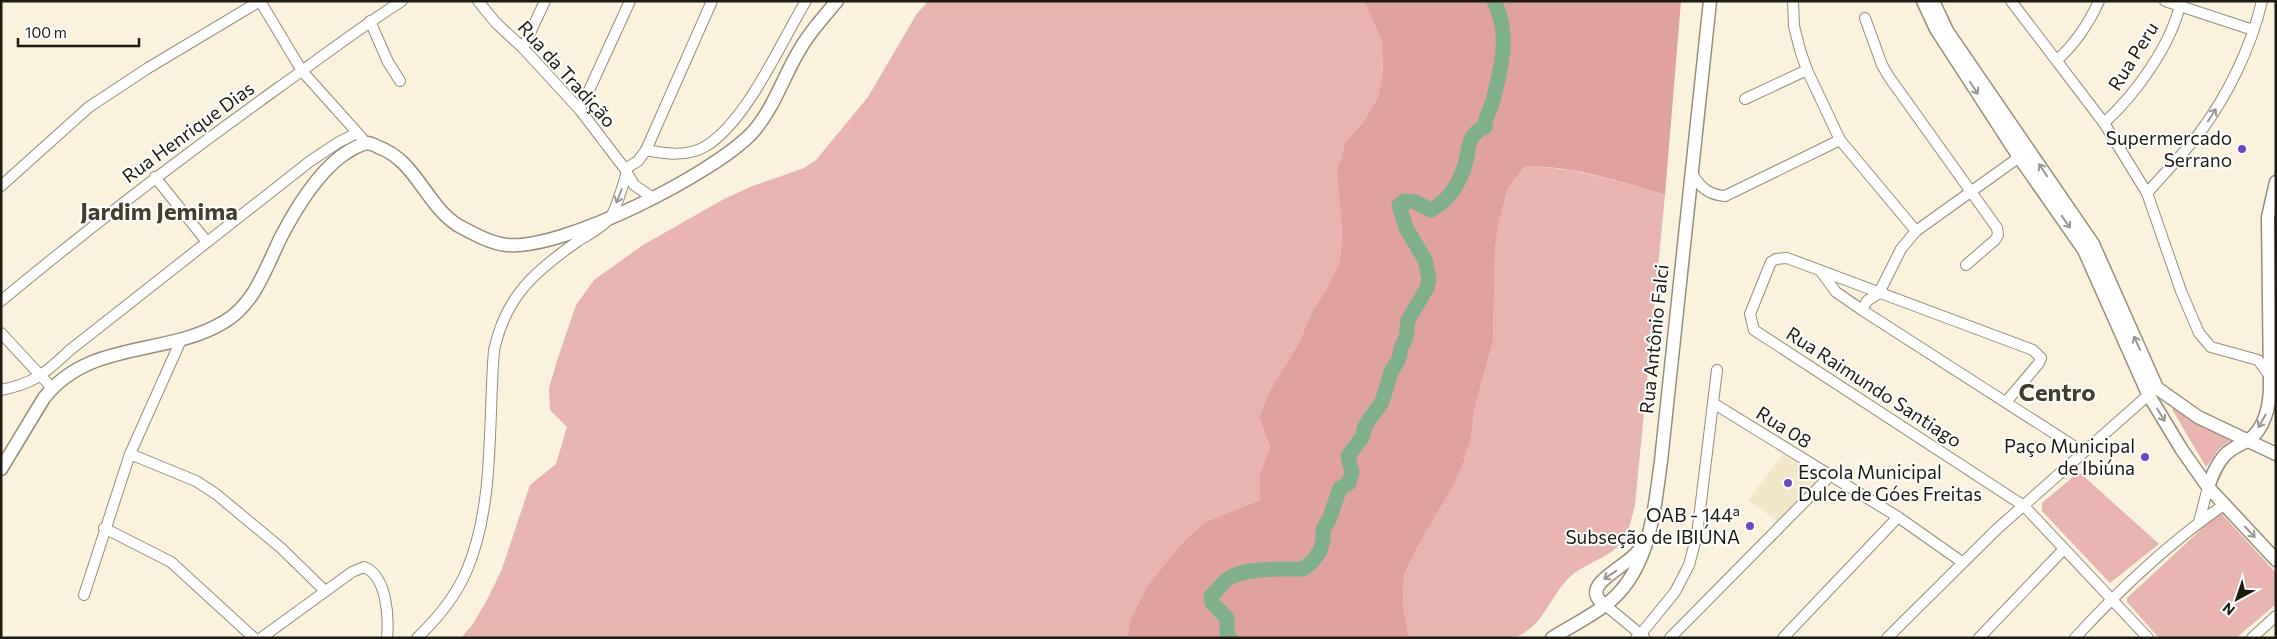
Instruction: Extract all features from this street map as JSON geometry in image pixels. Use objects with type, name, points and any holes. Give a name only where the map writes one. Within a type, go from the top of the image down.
[{"type":"main road","points":[[1,469],[32,416],[52,388],[78,368],[99,358],[181,340],[221,324],[236,315],[250,299],[282,235],[305,197],[327,167],[347,151],[368,143],[389,151],[409,168],[431,199],[451,221],[476,236],[507,245],[534,243],[610,219],[653,198],[733,149],[751,134],[763,119],[810,34],[837,1]]},
{"type":"main road","name":"Rua Antônio Falci","points":[[1552,638],[1605,606],[1619,592],[1642,556],[1652,526],[1661,460],[1710,1]]},
{"type":"main road","points":[[1923,1],[1936,29],[2088,247],[2152,390],[2182,450],[2208,487],[2276,560]]},
{"type":"main road","points":[[1933,1],[1947,31],[2024,154]]},
{"type":"main road","points":[[2208,487],[2222,457],[2234,446],[2247,441],[2256,432],[2267,412],[2270,399],[2273,379],[2267,255],[2276,182]]},
{"type":"main road","points":[[2276,260],[2276,286]]},
{"type":"main road","points":[[2152,390],[2198,417],[2276,454]]},
{"type":"main road","points":[[1605,606],[1599,601],[1595,593],[1596,587],[1601,581],[1629,562],[1642,545],[1652,526]]},
{"type":"street","points":[[1,186],[89,107],[148,68],[260,1],[302,71],[368,143]]},
{"type":"street","name":"Rua Henrique Dias","points":[[1,301],[155,177],[370,21],[402,1]]},
{"type":"street","name":"Rua da Tradição","points":[[478,1],[496,23],[523,48],[580,110],[626,171],[634,185],[653,198]]},
{"type":"street","points":[[523,48],[545,1]]},
{"type":"street","points":[[580,110],[630,1]]},
{"type":"street","points":[[417,638],[431,624],[457,589],[473,555],[486,484],[494,350],[498,332],[508,310],[523,286],[547,263],[610,219],[626,171],[638,161],[646,150],[712,1]]},
{"type":"street","points":[[646,150],[662,154],[690,152],[706,146],[723,131],[745,106],[806,1]]},
{"type":"street","points":[[1793,1],[1794,26],[1807,70],[1840,140],[1916,231]]},
{"type":"street","points":[[2011,1],[2104,123],[2147,193],[2181,291],[2199,333],[2211,347],[2258,360],[2273,379]]},
{"type":"street","points":[[2057,60],[2077,38],[2099,1]]},
{"type":"street","points":[[2165,1],[2180,4],[2253,30]]},
{"type":"street","points":[[2147,193],[2197,136],[2211,116],[2235,74],[2253,30],[2262,1]]},
{"type":"street","name":"Rua Peru","points":[[2104,123],[2121,108],[2149,71],[2170,31],[2180,4]]},
{"type":"street","points":[[1865,18],[1882,65],[1889,77],[1997,228],[1998,235],[1996,240],[1966,265]]},
{"type":"street","points":[[370,21],[388,62],[400,81]]},
{"type":"street","points":[[1745,99],[1807,70]]},
{"type":"street","points":[[1,390],[16,387],[42,377],[70,350],[309,162],[339,142],[358,133]]},
{"type":"street","points":[[1691,172],[1699,185],[1706,191],[1725,196],[1840,140]]},
{"type":"street","points":[[1862,310],[1867,302],[1879,293],[1901,250],[1916,231],[2024,154]]},
{"type":"street","points":[[155,177],[207,242]]},
{"type":"street","name":"Rua Raimundo Santiago","points":[[1822,272],[1787,258],[1776,259],[1768,268],[1750,314],[1754,330],[2024,506],[2148,638]]},
{"type":"street","points":[[1822,272],[2033,350],[2041,358],[2039,363],[2006,402]]},
{"type":"street","points":[[1822,272],[1836,292],[2082,452]]},
{"type":"street","points":[[1,332],[52,388]]},
{"type":"street","points":[[84,595],[104,528],[130,454],[181,340]]},
{"type":"street","points":[[1605,606],[1640,637],[1675,592],[1688,565],[1697,535],[1717,370]]},
{"type":"street","points":[[1887,638],[1962,562],[2152,390]]},
{"type":"street","name":"Rua 08","points":[[1713,403],[1898,517],[1962,562]]},
{"type":"street","points":[[130,454],[196,481],[216,494],[281,548],[326,591]]},
{"type":"street","points":[[1670,638],[1830,476]]},
{"type":"street","points":[[2199,522],[2208,487]]},
{"type":"street","points":[[2075,638],[2112,598],[2199,522],[2225,504]]},
{"type":"street","points":[[1783,638],[1898,517]]},
{"type":"street","points":[[104,528],[171,562],[254,638]]},
{"type":"street","points":[[1979,638],[2064,549]]},
{"type":"street","points":[[261,638],[352,572],[364,567],[376,576],[386,602],[387,638]]},
{"type":"street","points":[[2252,638],[2276,616]]},
{"type":"shaded area","points":[[928,1],[1364,1],[1381,39],[1383,68],[1378,97],[1363,122],[1345,143],[1337,171],[1342,234],[1340,261],[1327,288],[1311,313],[1300,341],[1270,390],[1259,417],[1270,447],[1260,474],[1260,500],[1205,522],[1183,542],[1147,586],[1131,618],[1127,638],[461,638],[473,624],[502,569],[530,485],[556,464],[567,427],[550,410],[549,388],[576,305],[594,280],[643,245],[724,199],[750,187],[804,168],[816,160],[868,97],[916,15]]},
{"type":"shaded area","points":[[1364,1],[1681,1],[1665,195],[1578,171],[1525,166],[1508,189],[1500,218],[1495,248],[1493,341],[1475,407],[1471,437],[1462,466],[1448,495],[1417,548],[1404,575],[1403,606],[1409,638],[1127,638],[1131,618],[1147,586],[1183,542],[1205,522],[1260,500],[1260,474],[1270,447],[1259,417],[1270,390],[1300,341],[1311,313],[1327,288],[1340,261],[1342,234],[1337,171],[1345,143],[1363,122],[1378,97],[1383,68],[1381,39]]},
{"type":"shaded area","points":[[1525,166],[1578,172],[1665,195],[1634,511],[1627,532],[1617,547],[1571,576],[1563,584],[1540,618],[1525,632],[1514,638],[1409,638],[1403,606],[1404,575],[1417,548],[1448,495],[1471,437],[1475,407],[1493,341],[1495,248],[1500,218],[1508,189]]},
{"type":"shaded area","points":[[2176,407],[2230,440],[2219,449],[2206,467],[2172,409]]},
{"type":"shaded area","name":"Escola Municipal Dulce de Góes Freitas","points":[[1785,451],[1816,471],[1820,479],[1778,522],[1748,500]]},
{"type":"shaded area","points":[[2079,472],[2159,544],[2110,583],[2042,511],[2042,503]]},
{"type":"shaded area","points":[[2220,512],[2276,573],[2276,604],[2236,638],[2159,638],[2127,602],[2127,598]]},
{"type":"waterway","points":[[1230,638],[1227,634],[1227,618],[1212,603],[1211,596],[1232,576],[1251,571],[1303,569],[1312,562],[1320,551],[1323,529],[1329,520],[1340,488],[1349,483],[1352,472],[1348,456],[1363,436],[1364,429],[1369,420],[1382,402],[1391,372],[1399,359],[1406,337],[1408,320],[1427,288],[1429,278],[1425,260],[1406,228],[1399,205],[1404,201],[1415,202],[1431,210],[1443,202],[1460,179],[1472,138],[1479,130],[1485,127],[1493,101],[1503,51],[1502,26],[1494,1]]},
{"type":"place","name":"Supermercado Serrano","points":[[2242,149]]},
{"type":"place","name":"Paço Municipal de Ibiúna","points":[[2145,457]]},
{"type":"place","name":"Escola Municipal Dulce de Góes Freitas","points":[[1788,483]]},
{"type":"place","name":"OAB - 144ª Subseção de IBIÚNA","points":[[1750,526]]},
{"type":"district","name":"Jardim Jemima","points":[[159,212]]},
{"type":"district","name":"Centro","points":[[2057,393]]}]
